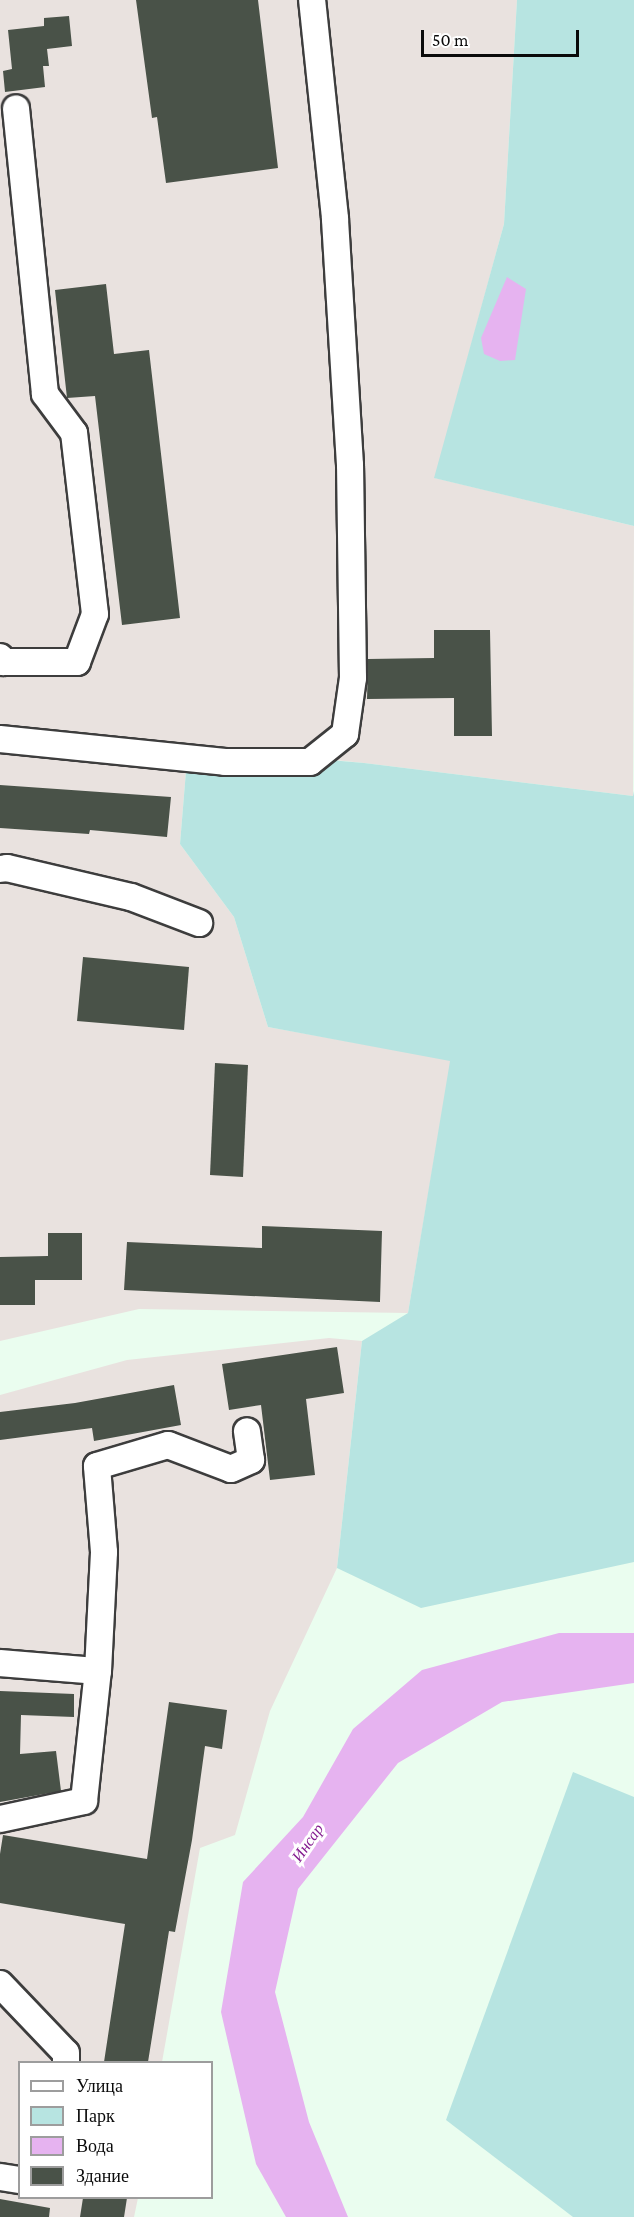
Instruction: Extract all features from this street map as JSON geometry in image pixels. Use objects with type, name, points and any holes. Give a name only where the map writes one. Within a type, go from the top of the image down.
[{"type":"lane","points":[[0,739],[225,762],[309,762],[345,734],[353,678],[350,465],[335,218],[312,0]]},
{"type":"lane","points":[[0,657],[3,662],[77,662],[95,614],[74,433],[45,394],[16,108]]},
{"type":"lane","points":[[0,869],[7,868],[131,897],[199,923]]},
{"type":"lane","points":[[0,1819],[84,1800],[98,1671],[104,1552],[97,1466],[168,1445],[231,1468],[251,1460],[247,1431]]},
{"type":"lane","points":[[0,1663],[98,1671]]},
{"type":"lane","points":[[0,1984],[66,2053],[66,2061]]},
{"type":"lane","points":[[0,2177],[18,2180]]},
{"type":"shaded area","points":[[0,0],[517,0],[504,224],[435,478],[634,526],[633,796],[364,763],[0,727]]},
{"type":"shaded area","points":[[0,752],[186,771],[180,844],[234,917],[268,1027],[451,1060],[408,1313],[139,1309],[0,1341]]},
{"type":"shaded area","points":[[329,1338],[362,1341],[337,1568],[270,1711],[235,1835],[200,1848],[162,2061],[18,2061],[18,2199],[138,2199],[134,2217],[0,2217],[0,1395],[127,1360]]},
{"type":"green space","points":[[517,0],[634,0],[634,526],[434,478],[504,224]]},
{"type":"green space","points":[[192,748],[364,763],[633,796],[634,791],[634,1562],[421,1608],[337,1568],[362,1341],[408,1313],[450,1061],[268,1027],[234,917],[180,844],[186,771]]},
{"type":"green space","points":[[573,1772],[634,1797],[634,2217],[573,2217],[446,2120]]},
{"type":"water","points":[[507,277],[526,289],[515,360],[500,361],[484,354],[481,338]]},
{"type":"water","name":"Инсар","points":[[559,1633],[634,1633],[634,1683],[502,1702],[398,1763],[298,1889],[275,1992],[309,2122],[348,2217],[286,2217],[256,2164],[221,2012],[243,1882],[303,1817],[353,1729],[422,1670]]},
{"type":"building","points":[[136,0],[258,0],[278,168],[166,183],[157,117],[152,118]]},
{"type":"building","points":[[69,16],[72,46],[47,49],[49,66],[43,66],[45,87],[5,92],[3,71],[12,69],[8,30],[44,26],[44,18]]},
{"type":"building","points":[[106,284],[114,354],[149,350],[180,618],[122,625],[95,396],[67,398],[55,290]]},
{"type":"building","points":[[434,630],[490,630],[492,736],[454,736],[454,698],[367,699],[368,659],[434,658]]},
{"type":"building","points":[[0,785],[171,797],[167,837],[90,830],[89,834],[0,828]]},
{"type":"building","points":[[83,957],[189,967],[184,1030],[77,1021]]},
{"type":"building","points":[[215,1063],[248,1065],[243,1177],[210,1175]]},
{"type":"building","points":[[262,1226],[382,1231],[380,1302],[124,1290],[127,1242],[262,1248]]},
{"type":"building","points":[[48,1233],[82,1233],[82,1280],[35,1280],[35,1305],[0,1305],[0,1257],[48,1256]]},
{"type":"building","points":[[337,1347],[344,1393],[306,1399],[315,1475],[270,1480],[261,1405],[229,1410],[222,1364]]},
{"type":"building","points":[[174,1385],[181,1425],[94,1441],[92,1428],[0,1440],[0,1412],[75,1403]]},
{"type":"building","points":[[0,1691],[74,1694],[74,1717],[21,1715],[20,1754],[56,1751],[61,1791],[0,1802]]},
{"type":"building","points":[[169,1702],[227,1710],[222,1749],[205,1746],[192,1840],[175,1932],[169,1931],[148,2061],[104,2061],[125,1924],[0,1903],[0,1854],[3,1835],[147,1859]]},
{"type":"building","points":[[0,2199],[50,2208],[49,2217],[0,2217]]},
{"type":"building","points":[[83,2199],[127,2199],[124,2217],[80,2217]]}]
